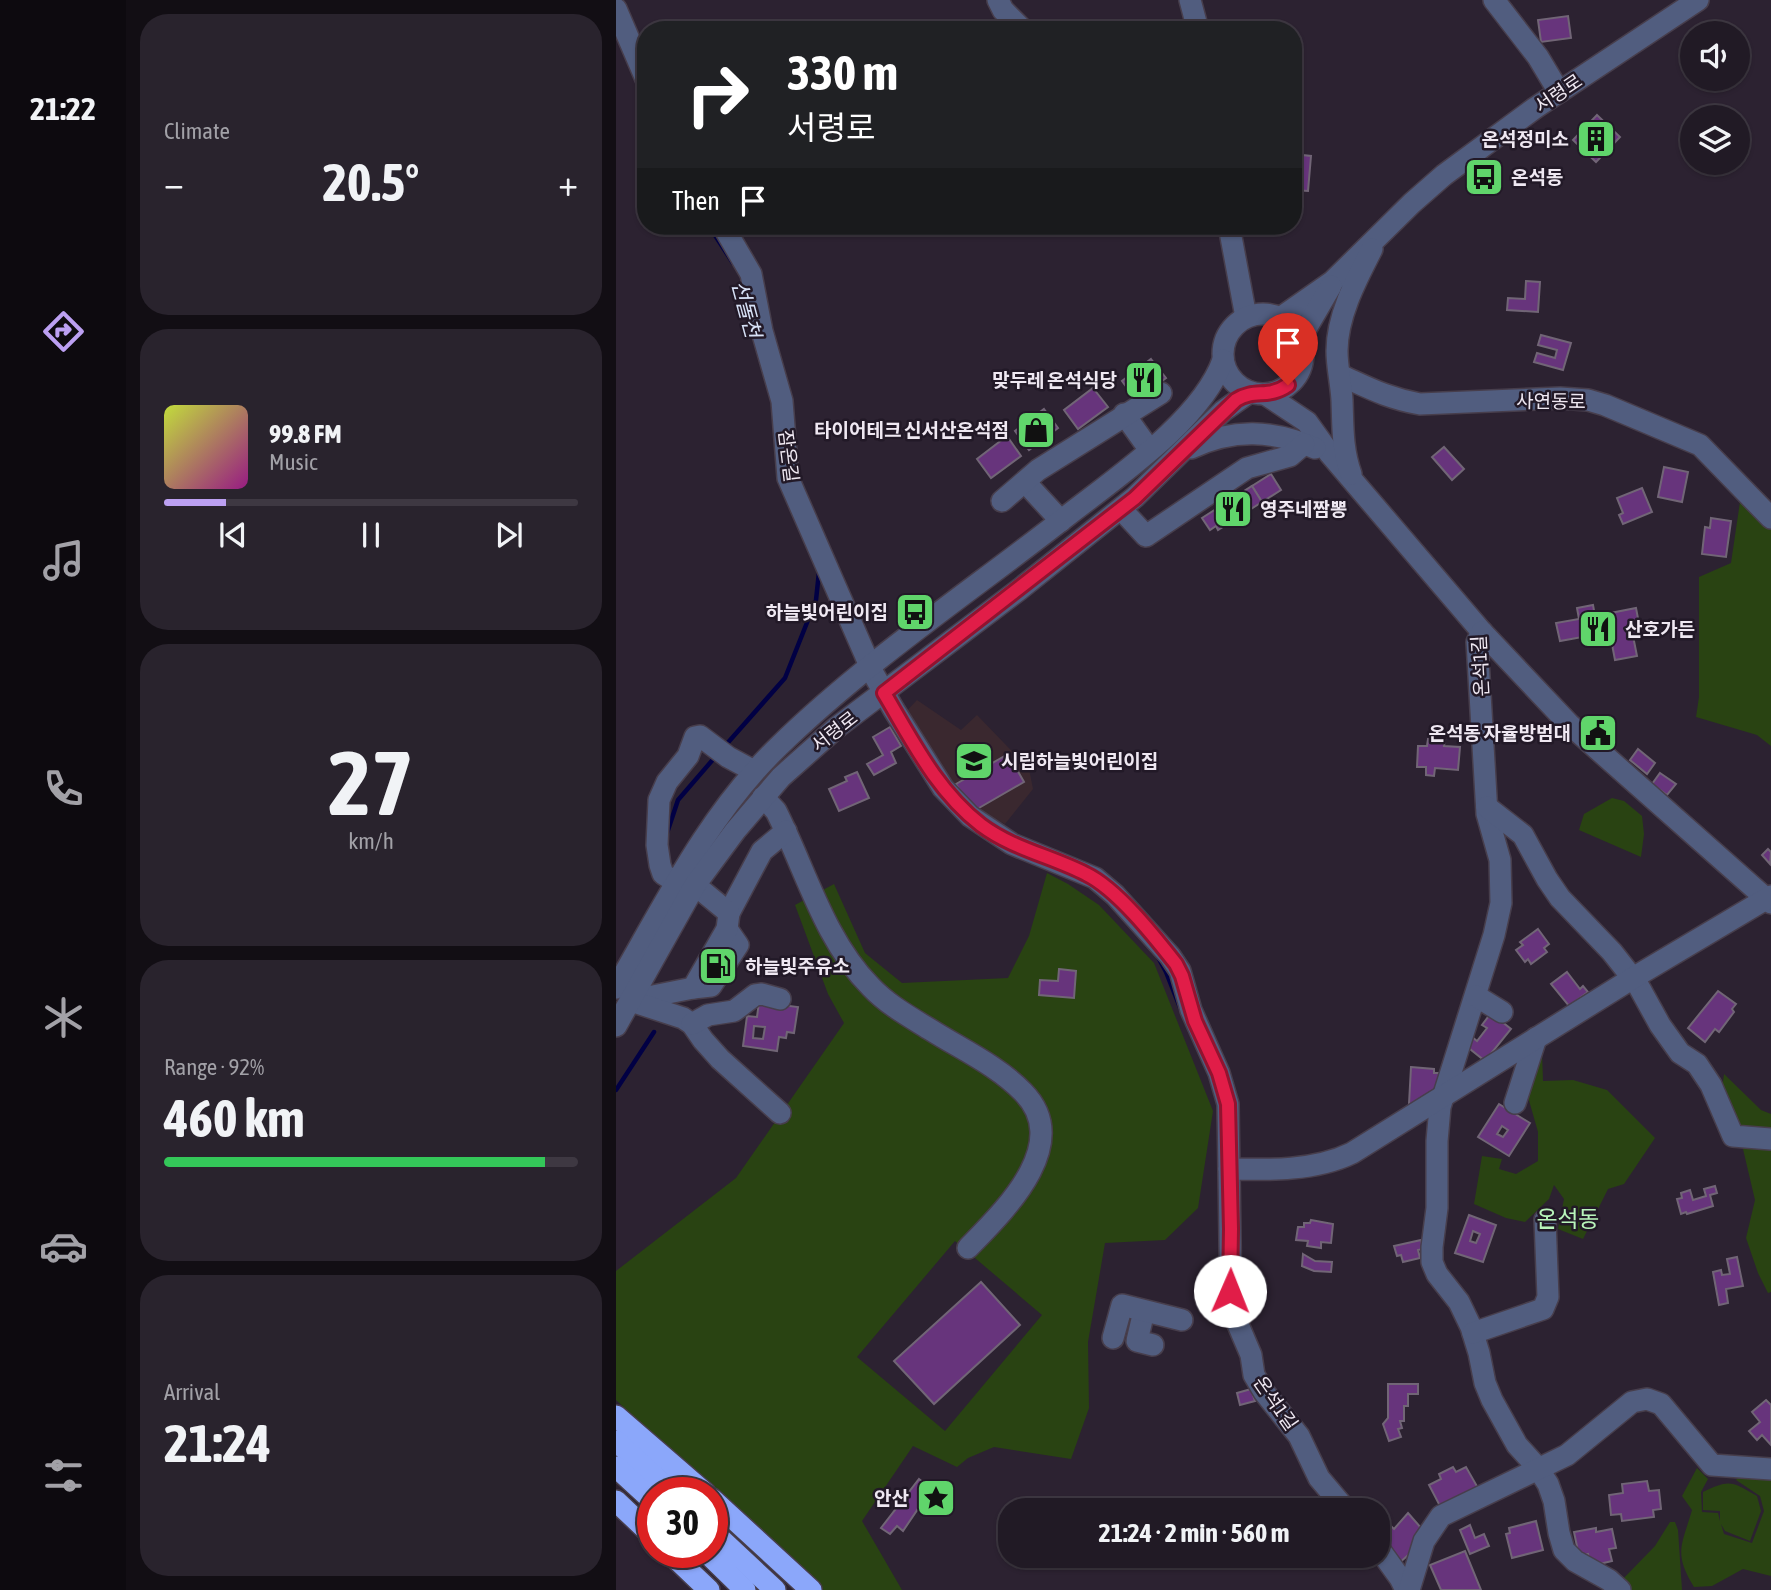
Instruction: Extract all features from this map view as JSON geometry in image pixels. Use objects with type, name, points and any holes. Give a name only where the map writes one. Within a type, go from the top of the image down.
[{"type":"highway","points":[[616,1416],[687,1477]]},
{"type":"highway","points":[[616,1441],[655,1477]]},
{"type":"highway","points":[[616,1467],[637,1486]]},
{"type":"highway","points":[[616,1501],[637,1521]]},
{"type":"highway","points":[[728,1514],[811,1590]]},
{"type":"highway","points":[[728,1546],[775,1590]]},
{"type":"highway","points":[[686,1568],[709,1590]]},
{"type":"highway","points":[[722,1568],[745,1590]]},
{"type":"street","points":[[998,0],[1014,21]]},
{"type":"street","points":[[1190,0],[1196,21]]},
{"type":"street","points":[[1494,0],[1538,57],[1559,92]]},
{"type":"street","name":"서령로","points":[[1280,318],[1333,281],[1444,175],[1559,92],[1698,0]]},
{"type":"street","points":[[616,9],[637,58]]},
{"type":"street","points":[[1356,486],[1343,449],[1337,345],[1342,316],[1363,266],[1382,232]]},
{"type":"street","name":"잠온길","points":[[728,235],[751,274],[762,331],[782,401],[788,478],[877,680]]},
{"type":"street","points":[[1231,235],[1247,317],[1264,314],[1280,318],[1292,327],[1300,339]]},
{"type":"street","name":"서령로","points":[[616,1026],[624,994],[686,884],[746,767],[813,714],[965,631],[1121,509],[1223,411],[1257,393],[1284,388],[1296,376],[1303,359],[1300,339],[1333,281]]},
{"type":"street","name":"서령로","points":[[686,884],[763,797],[831,733],[877,680],[947,609],[1149,449],[1197,403],[1212,384],[1223,360],[1226,337],[1236,323],[1247,317]]},
{"type":"street","points":[[1223,360],[1233,382],[1307,422]]},
{"type":"street","name":"사연동로","points":[[1340,375],[1373,392],[1420,404],[1560,398],[1588,400],[1605,405],[1700,445],[1771,518]]},
{"type":"street","points":[[1296,376],[1307,422]]},
{"type":"street","points":[[1002,501],[1038,470],[1161,393]]},
{"type":"street","points":[[1124,414],[1149,449]]},
{"type":"street","name":"온석1길","points":[[1307,422],[1356,486],[1482,632],[1477,642],[1487,807],[1502,873],[1502,903],[1476,996],[1443,1096],[1438,1123],[1437,1208],[1432,1259],[1437,1274],[1459,1302],[1473,1333],[1492,1400],[1517,1445],[1537,1467],[1553,1496],[1559,1537],[1564,1550],[1575,1561],[1609,1580],[1619,1590]]},
{"type":"street","points":[[1181,452],[1217,438],[1243,432],[1279,435],[1330,454]]},
{"type":"street","points":[[1121,509],[1146,536],[1247,468],[1290,456],[1304,444]]},
{"type":"street","points":[[1024,482],[1061,521]]},
{"type":"street","points":[[947,609],[965,631]]},
{"type":"street","points":[[1229,1169],[1275,1169],[1334,1161],[1352,1153],[1633,978],[1769,899],[1569,724],[1482,632]]},
{"type":"street","name":"온석1길","points":[[877,680],[932,773],[970,816],[1012,844],[1095,878],[1115,895],[1176,964],[1195,1021],[1212,1055],[1227,1095],[1231,1308],[1251,1354],[1254,1375],[1299,1436],[1319,1478],[1336,1498]]},
{"type":"street","points":[[813,714],[831,733]]},
{"type":"street","points":[[728,921],[686,884],[663,874],[657,832],[659,800],[667,782],[688,756],[695,737],[700,736],[746,767]]},
{"type":"street","points":[[763,797],[776,811],[831,929],[862,977],[895,1007],[1003,1075],[1020,1089],[1035,1108],[1041,1134],[1034,1165],[999,1217],[968,1248]]},
{"type":"street","points":[[1487,807],[1523,835],[1560,898],[1633,978],[1680,1053],[1697,1064],[1711,1085],[1733,1136],[1771,1139]]},
{"type":"street","points":[[624,994],[693,988],[762,850],[786,831]]},
{"type":"street","points":[[624,994],[692,1024],[720,1059],[780,1112]]},
{"type":"street","points":[[692,1024],[708,1015],[734,1011],[755,995],[780,999]]},
{"type":"street","points":[[1476,996],[1502,1012]]},
{"type":"street","points":[[1516,1103],[1536,1038]]},
{"type":"street","points":[[1473,1333],[1543,1309],[1548,1297],[1545,1220]]},
{"type":"street","points":[[1113,1338],[1122,1305],[1182,1320]]},
{"type":"street","points":[[1144,1311],[1137,1341],[1153,1345]]},
{"type":"street","points":[[1407,1590],[1424,1541],[1441,1516],[1537,1467],[1567,1455],[1627,1405],[1646,1398],[1661,1404],[1712,1465],[1771,1469]]},
{"type":"street","points":[[1390,1563],[1407,1590]]},
{"type":"shaded area","name":"시립하늘빛어린이집","points":[[917,700],[961,730],[977,715],[1029,769],[1033,789],[1005,824],[997,820],[994,825],[964,808],[900,718]]},
{"type":"green space","points":[[1741,495],[1771,527],[1771,746],[1757,735],[1696,717],[1699,697],[1699,577],[1731,563]]},
{"type":"green space","points":[[1612,798],[1624,801],[1642,816],[1644,834],[1641,857],[1579,830],[1584,814]]},
{"type":"green space","points":[[1047,873],[1099,905],[1154,963],[1213,1111],[1198,1208],[1165,1240],[1105,1243],[1088,1342],[1089,1408],[1071,1459],[994,1447],[968,1458],[957,1467],[913,1446],[862,1521],[902,1590],[819,1590],[728,1505],[728,1477],[698,1477],[616,1400],[616,1271],[736,1178],[844,1023],[828,994],[795,905],[834,884],[865,953],[902,983],[1008,978],[1029,936]],"holes":[[[955,1241],[1042,1315],[945,1431],[857,1357]]]},
{"type":"green space","points":[[1542,1051],[1543,1081],[1573,1080],[1607,1090],[1655,1138],[1624,1184],[1608,1189],[1583,1239],[1558,1229],[1564,1199],[1554,1185],[1549,1199],[1525,1222],[1506,1218],[1474,1204],[1482,1156],[1502,1159],[1499,1169],[1516,1174],[1538,1161],[1538,1132],[1526,1090]]},
{"type":"green space","points":[[1724,1074],[1761,1110],[1771,1114],[1771,1133],[1738,1129],[1722,1090]]},
{"type":"green space","points":[[1749,1145],[1771,1147],[1771,1292],[1768,1293],[1746,1238],[1755,1200],[1743,1149]]},
{"type":"green space","points":[[1697,1468],[1708,1479],[1701,1492],[1702,1512],[1718,1513],[1720,1521],[1720,1511],[1703,1510],[1703,1492],[1719,1485],[1730,1484],[1742,1487],[1757,1496],[1761,1511],[1750,1541],[1725,1531],[1721,1524],[1724,1534],[1752,1543],[1764,1511],[1760,1496],[1736,1480],[1746,1468],[1771,1474],[1771,1576],[1743,1569],[1712,1586],[1694,1587],[1683,1566],[1681,1549],[1692,1510],[1682,1496]]},
{"type":"green space","points":[[1670,1522],[1675,1522],[1678,1530],[1682,1590],[1625,1590],[1621,1581],[1655,1546]]},
{"type":"building","points":[[1568,16],[1571,38],[1541,42],[1538,20]]},
{"type":"building","name":"온석정미소","points":[[1597,115],[1620,137],[1596,162],[1573,140]]},
{"type":"building","points":[[1302,155],[1311,156],[1308,191],[1302,191]]},
{"type":"building","points":[[1526,281],[1540,282],[1538,312],[1507,310],[1508,298],[1525,299]]},
{"type":"building","points":[[1541,335],[1571,343],[1563,370],[1534,362],[1537,353],[1555,358],[1557,350],[1538,345]]},
{"type":"building","name":"맞두레 온석식당","points":[[1151,359],[1166,378],[1136,400],[1122,381]]},
{"type":"building","points":[[1093,388],[1108,407],[1078,429],[1064,410]]},
{"type":"building","name":"타이어테크 신서산온석점","points":[[1044,409],[1058,428],[1029,450],[1015,431]]},
{"type":"building","points":[[1007,436],[1021,456],[991,478],[977,459]]},
{"type":"building","points":[[1444,447],[1464,469],[1452,480],[1432,457]]},
{"type":"building","points":[[1664,467],[1688,472],[1682,502],[1658,497]]},
{"type":"building","points":[[1271,474],[1281,490],[1262,502],[1252,486]]},
{"type":"building","points":[[1252,486],[1262,502],[1218,530],[1216,526],[1210,530],[1202,518]]},
{"type":"building","points":[[1642,488],[1652,512],[1623,524],[1619,515],[1623,513],[1617,498]]},
{"type":"building","points":[[1711,518],[1731,521],[1726,557],[1702,554],[1705,527],[1710,528]]},
{"type":"building","name":"산호가든","points":[[1593,605],[1595,616],[1636,608],[1641,634],[1633,636],[1637,656],[1615,660],[1611,639],[1588,644],[1582,637],[1560,641],[1556,623],[1579,619],[1577,608]]},
{"type":"building","name":"온석동 자율방범대","points":[[1594,721],[1611,736],[1603,745],[1586,730]]},
{"type":"building","points":[[890,727],[901,746],[891,752],[896,763],[874,775],[867,764],[883,755],[873,737]]},
{"type":"building","points":[[1428,739],[1445,740],[1444,746],[1460,747],[1458,770],[1435,768],[1434,776],[1426,775],[1426,767],[1417,767],[1418,746],[1427,746]]},
{"type":"building","points":[[1638,749],[1655,763],[1647,774],[1630,760]]},
{"type":"building","name":"시립하늘빛어린이집","points":[[1008,754],[1024,782],[972,812],[956,784]]},
{"type":"building","points":[[857,772],[869,798],[839,811],[829,789],[847,781],[845,777]]},
{"type":"building","points":[[1660,773],[1676,784],[1667,795],[1652,784]]},
{"type":"building","points":[[1768,849],[1771,852],[1770,864],[1762,855]]},
{"type":"building","points":[[1538,929],[1549,944],[1544,948],[1547,952],[1531,964],[1528,959],[1525,962],[1516,950],[1523,945],[1520,942]]},
{"type":"building","points":[[1059,969],[1076,971],[1074,998],[1039,995],[1040,980],[1058,981]]},
{"type":"building","points":[[1567,972],[1580,989],[1583,986],[1588,992],[1569,1006],[1551,984]]},
{"type":"building","points":[[1718,991],[1736,1004],[1732,1009],[1734,1012],[1719,1032],[1715,1029],[1705,1042],[1688,1028]]},
{"type":"building","points":[[759,1002],[798,1007],[794,1033],[787,1032],[786,1038],[779,1037],[777,1051],[743,1046],[747,1016],[757,1017]],"holes":[[[754,1026],[765,1027],[763,1039],[753,1038]]]},
{"type":"building","points":[[1491,1013],[1511,1029],[1485,1061],[1465,1045],[1472,1037],[1477,1041],[1487,1028],[1482,1025]]},
{"type":"building","points":[[1411,1067],[1434,1069],[1434,1073],[1439,1073],[1438,1094],[1431,1099],[1420,1098],[1420,1104],[1409,1104]]},
{"type":"building","points":[[1499,1104],[1530,1123],[1509,1156],[1478,1137]],"holes":[[[1502,1126],[1508,1130],[1503,1137],[1497,1134]]]},
{"type":"building","points":[[1715,1186],[1717,1193],[1710,1195],[1713,1206],[1681,1214],[1677,1199],[1682,1198],[1681,1193],[1690,1190],[1693,1200],[1706,1196],[1704,1189]]},
{"type":"building","points":[[1469,1215],[1496,1225],[1483,1262],[1455,1253]],"holes":[[[1473,1231],[1480,1234],[1476,1243],[1470,1241]]]},
{"type":"building","points":[[1311,1220],[1333,1224],[1331,1243],[1321,1242],[1321,1248],[1307,1246],[1308,1241],[1296,1240],[1298,1227],[1304,1227],[1304,1223],[1310,1223]]},
{"type":"building","points":[[1421,1240],[1423,1249],[1418,1250],[1420,1258],[1403,1262],[1401,1255],[1397,1256],[1394,1246]]},
{"type":"building","points":[[1303,1254],[1315,1261],[1332,1262],[1331,1272],[1314,1271],[1302,1266]]},
{"type":"building","points":[[1737,1257],[1743,1286],[1726,1289],[1728,1303],[1719,1305],[1713,1272],[1721,1270],[1722,1275],[1730,1274],[1727,1259]]},
{"type":"building","points":[[981,1282],[1020,1325],[934,1404],[894,1361]]},
{"type":"building","points":[[1388,1384],[1418,1384],[1418,1394],[1408,1394],[1408,1406],[1404,1406],[1404,1421],[1400,1421],[1402,1428],[1398,1429],[1401,1437],[1389,1441],[1383,1424],[1388,1418]]},
{"type":"building","points":[[1251,1389],[1255,1401],[1240,1405],[1237,1393]]},
{"type":"building","points":[[1766,1400],[1771,1405],[1771,1445],[1762,1435],[1757,1440],[1749,1431],[1760,1422],[1752,1412]]},
{"type":"building","points":[[1453,1467],[1456,1472],[1466,1467],[1478,1488],[1441,1508],[1429,1485],[1441,1479],[1439,1474]]},
{"type":"building","points":[[919,1479],[935,1492],[925,1505],[922,1503],[903,1531],[897,1526],[890,1534],[881,1528]]},
{"type":"building","points":[[1647,1481],[1649,1491],[1659,1490],[1661,1509],[1653,1510],[1654,1517],[1622,1521],[1621,1514],[1611,1515],[1609,1495],[1623,1493],[1622,1484]]},
{"type":"building","points":[[1408,1513],[1422,1529],[1414,1550],[1398,1564],[1390,1553],[1390,1529],[1394,1529]]},
{"type":"building","points":[[1536,1521],[1543,1550],[1512,1558],[1506,1534],[1510,1533],[1509,1528]]},
{"type":"building","points":[[1470,1525],[1475,1538],[1484,1534],[1489,1546],[1470,1554],[1460,1530]]},
{"type":"building","points":[[1596,1528],[1596,1532],[1612,1529],[1616,1548],[1609,1549],[1612,1561],[1591,1566],[1588,1554],[1579,1556],[1574,1532]]},
{"type":"building","points":[[1465,1551],[1481,1590],[1441,1590],[1430,1565]]},
{"type":"waterway","name":"선돌천","points":[[715,235],[733,263]]},
{"type":"waterway","points":[[724,747],[785,678],[816,600],[819,572]]},
{"type":"waterway","points":[[667,833],[678,800],[716,756]]},
{"type":"waterway","name":"선돌천","points":[[1158,957],[1181,1010]]},
{"type":"waterway","points":[[616,1090],[654,1032]]},
{"type":"place","name":"온석정미소","points":[[1596,139]]},
{"type":"place","name":"온석동","points":[[1484,177]]},
{"type":"place","name":"맞두레 온석식당","points":[[1144,380]]},
{"type":"place","name":"타이어테크 신서산온석점","points":[[1036,430]]},
{"type":"place","name":"영주네짬뽕","points":[[1233,509]]},
{"type":"place","name":"하늘빛어린이집","points":[[915,612]]},
{"type":"place","name":"산호가든","points":[[1598,629]]},
{"type":"place","name":"온석동 자율방범대","points":[[1598,733]]},
{"type":"place","name":"시립하늘빛어린이집","points":[[974,761]]},
{"type":"place","name":"하늘빛주유소","points":[[718,966]]},
{"type":"place","name":"안산","points":[[936,1498]]},
{"type":"district","name":"온석동","points":[[1568,1219]]},
{"type":"route","points":[[1230,1291],[1227,1095],[1206,1041],[1195,1021],[1176,964],[1115,895],[1095,878],[1012,844],[970,816],[936,779],[884,693],[1135,498],[1236,400],[1250,392],[1270,393],[1288,385]]}]
